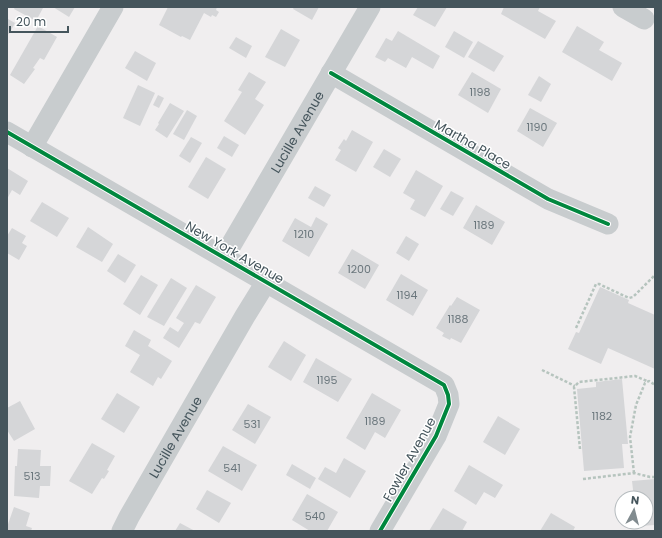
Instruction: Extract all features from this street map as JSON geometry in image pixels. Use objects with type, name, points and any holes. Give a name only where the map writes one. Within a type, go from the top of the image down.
[{"type":"street","points":[[32,147],[113,7]]},
{"type":"street","name":"Lucille Avenue","points":[[224,257],[370,7]]},
{"type":"street","points":[[623,7],[644,19]]},
{"type":"street","name":"Martha Place","points":[[331,73],[548,199],[608,224]]},
{"type":"street","name":"New York Avenue","points":[[7,132],[444,385],[448,395]]},
{"type":"street","name":"Lucille Avenue","points":[[122,531],[132,510],[266,282]]},
{"type":"street","name":"Fowler Avenue","points":[[380,531],[436,436],[449,404],[448,395]]},
{"type":"path","points":[[576,328],[596,284],[629,298],[636,295],[655,275]]},
{"type":"path","points":[[542,370],[575,386]]},
{"type":"path","points":[[580,449],[574,391],[575,386],[579,382],[636,376],[655,384]]},
{"type":"path","points":[[634,473],[630,437],[636,405],[647,381]]},
{"type":"path","points":[[583,479],[634,473],[655,477]]},
{"type":"building","points":[[15,7],[43,8],[36,21],[14,9]]},
{"type":"building","points":[[53,7],[75,7],[69,17]]},
{"type":"building","points":[[168,7],[217,7],[216,10],[219,12],[216,17],[212,15],[211,17],[204,13],[190,40],[182,36],[181,37],[159,25]]},
{"type":"building","points":[[294,7],[319,7],[312,20],[293,9]]},
{"type":"building","points":[[418,7],[447,7],[435,27],[413,15]]},
{"type":"building","points":[[504,7],[540,7],[538,11],[556,21],[545,39],[501,14]]},
{"type":"building","points":[[8,19],[15,23],[9,34],[7,33]]},
{"type":"building","points":[[38,26],[57,37],[44,60],[40,58],[33,68],[35,69],[24,84],[10,75]]},
{"type":"building","points":[[577,26],[604,42],[599,50],[622,63],[612,81],[562,52]]},
{"type":"building","points":[[281,29],[300,40],[285,67],[265,57]]},
{"type":"building","points":[[398,31],[440,56],[433,69],[412,57],[406,68],[388,58],[385,62],[375,57],[386,38],[392,41]]},
{"type":"building","points":[[454,31],[473,42],[464,58],[445,47]]},
{"type":"building","points":[[236,37],[252,46],[246,58],[229,48]]},
{"type":"building","points":[[478,41],[504,56],[494,72],[468,57]]},
{"type":"building","points":[[135,51],[156,63],[147,81],[125,68]]},
{"type":"building","points":[[249,72],[266,82],[255,99],[264,105],[245,135],[224,121],[242,92],[238,90]]},
{"type":"building","points":[[472,72],[501,89],[488,113],[458,95]]},
{"type":"building","points":[[539,76],[551,84],[541,102],[528,95]]},
{"type":"building","points":[[138,85],[155,93],[140,126],[123,118]]},
{"type":"building","points":[[158,95],[164,98],[159,108],[153,105]]},
{"type":"building","points":[[170,103],[184,111],[167,138],[155,130]]},
{"type":"building","points":[[530,108],[557,123],[543,147],[517,131]]},
{"type":"building","points":[[187,110],[197,116],[184,140],[173,134]]},
{"type":"building","points":[[352,130],[373,142],[356,172],[335,160],[341,150],[338,148],[344,139],[346,141]]},
{"type":"building","points":[[224,136],[239,145],[232,157],[217,148]]},
{"type":"building","points":[[191,137],[202,143],[190,163],[179,156]]},
{"type":"building","points":[[384,149],[401,159],[390,177],[373,167]]},
{"type":"building","points":[[206,157],[226,169],[208,199],[188,187]]},
{"type":"building","points":[[7,168],[28,181],[20,195],[12,190],[7,199]]},
{"type":"building","points":[[416,170],[443,186],[425,217],[410,209],[415,200],[403,193]]},
{"type":"building","points":[[315,186],[331,195],[324,207],[308,198]]},
{"type":"building","points":[[451,191],[464,198],[453,216],[440,209]]},
{"type":"building","points":[[42,202],[69,218],[57,237],[30,221]]},
{"type":"building","points":[[476,205],[505,222],[492,245],[463,228]]},
{"type":"building","points":[[316,217],[328,224],[309,257],[282,241],[295,218],[311,227]]},
{"type":"building","points":[[88,227],[113,244],[102,262],[76,247]]},
{"type":"building","points":[[12,228],[26,236],[22,243],[27,246],[19,260],[7,253],[7,236]]},
{"type":"building","points":[[406,236],[419,244],[409,261],[396,253]]},
{"type":"building","points":[[352,249],[379,265],[365,289],[338,273]]},
{"type":"building","points":[[118,254],[136,265],[125,283],[107,271]]},
{"type":"building","points":[[401,274],[428,290],[413,316],[386,300]]},
{"type":"building","points":[[141,275],[158,285],[140,315],[123,304]]},
{"type":"building","points":[[171,278],[187,288],[164,326],[147,317]]},
{"type":"building","points":[[196,285],[216,297],[200,324],[195,322],[179,348],[163,338],[170,327],[178,332],[184,323],[176,318]]},
{"type":"building","points":[[600,287],[629,300],[628,303],[655,315],[655,369],[608,348],[601,364],[568,349],[576,332],[579,333]]},
{"type":"building","points":[[457,297],[480,310],[461,343],[451,338],[450,340],[442,336],[444,333],[436,328],[450,305],[451,306]]},
{"type":"building","points":[[134,330],[151,340],[148,346],[172,361],[161,379],[158,377],[153,386],[130,372],[140,355],[125,346]]},
{"type":"building","points":[[284,341],[306,355],[291,381],[268,367]]},
{"type":"building","points":[[316,358],[352,379],[338,402],[303,382]]},
{"type":"building","points":[[622,379],[628,444],[622,444],[624,468],[584,471],[577,389],[596,387],[596,382]]},
{"type":"building","points":[[117,393],[140,407],[124,433],[101,419]]},
{"type":"building","points":[[372,393],[401,410],[385,438],[375,432],[365,450],[346,438]]},
{"type":"building","points":[[20,401],[35,429],[14,441],[7,430],[7,408]]},
{"type":"building","points":[[248,404],[271,417],[255,444],[232,430]]},
{"type":"building","points":[[498,416],[520,429],[505,455],[483,442]]},
{"type":"building","points":[[92,443],[115,456],[107,470],[109,471],[104,479],[102,478],[92,494],[69,481]]},
{"type":"building","points":[[223,446],[257,465],[242,491],[208,471]]},
{"type":"building","points":[[18,449],[41,450],[40,466],[51,466],[50,486],[40,486],[39,498],[14,496],[15,466],[17,466]]},
{"type":"building","points":[[344,458],[366,471],[350,498],[318,479],[325,467],[336,473]]},
{"type":"building","points":[[292,464],[316,478],[310,489],[286,475]]},
{"type":"building","points":[[469,465],[503,485],[495,498],[484,492],[476,505],[454,491]]},
{"type":"building","points":[[655,479],[655,525],[654,490],[633,490],[632,481]]},
{"type":"building","points":[[207,490],[231,503],[219,523],[196,509]]},
{"type":"building","points":[[307,494],[338,512],[327,531],[310,531],[292,520]]},
{"type":"building","points":[[14,507],[30,513],[26,526],[32,528],[31,531],[7,531]]},
{"type":"building","points":[[443,508],[467,522],[462,531],[429,531]]},
{"type":"building","points":[[551,513],[575,527],[573,531],[540,531]]},
{"type":"building","points":[[180,523],[195,531],[175,531]]},
{"type":"cycle path","points":[[331,73],[548,199],[608,224]]},
{"type":"cycle path","points":[[7,132],[444,385],[448,395],[449,404],[436,436],[380,531]]}]
